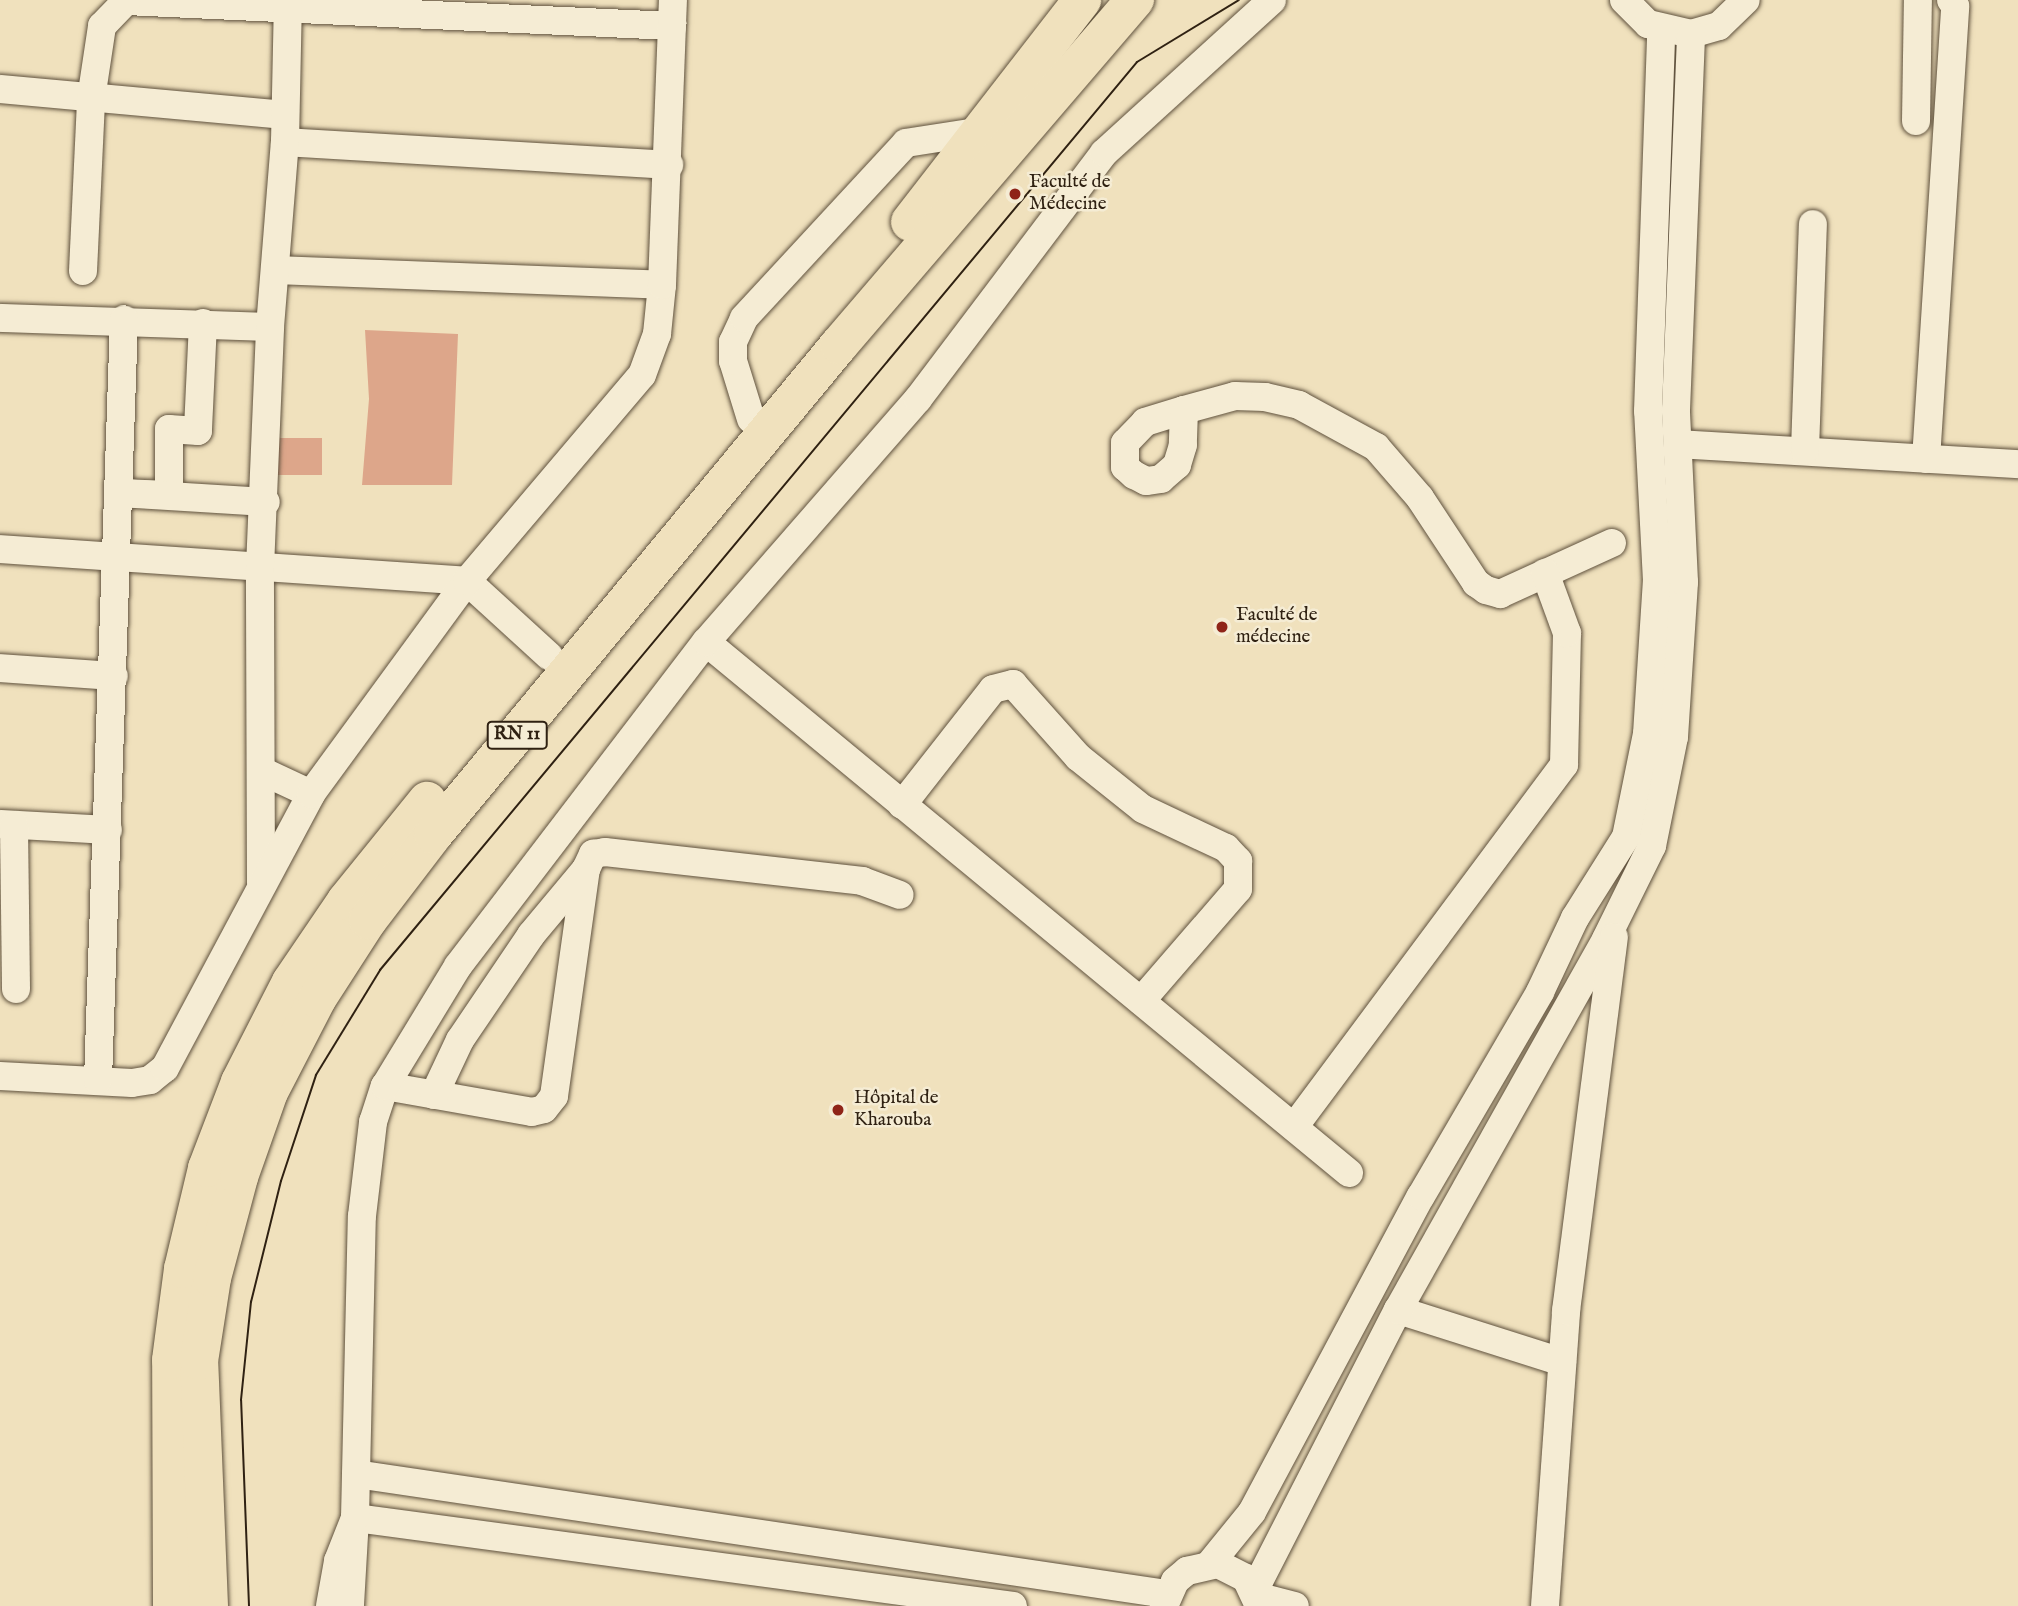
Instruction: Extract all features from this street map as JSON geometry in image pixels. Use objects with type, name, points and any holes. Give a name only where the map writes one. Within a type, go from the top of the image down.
[{"type":"highway","name":"RN 11","points":[[172,1606],[171,1360],[183,1269],[207,1168],[240,1082],[291,982],[346,901],[549,656],[751,419],[983,131],[1082,0]]},
{"type":"highway","name":"RN 11","points":[[209,1606],[199,1361],[212,1278],[239,1177],[269,1092],[317,999],[368,919],[433,835],[839,345],[1135,1]]},
{"type":"street","points":[[0,1076],[144,1082],[165,1068],[311,794],[467,581],[642,375],[657,334],[662,285],[673,13],[127,0],[102,26],[91,99],[83,271]]},
{"type":"street","points":[[350,1606],[355,1518],[362,1216],[373,1122],[385,1086],[466,955],[706,642],[918,399],[1104,153],[1272,0]]},
{"type":"street","points":[[1624,0],[1636,14],[1661,30],[1691,34],[1719,26],[1746,0]]},
{"type":"street","points":[[1916,121],[1918,0]]},
{"type":"street","points":[[1926,458],[1955,6],[1951,0]]},
{"type":"street","points":[[261,886],[260,568],[266,502],[270,327],[285,128],[288,4]]},
{"type":"street","points":[[1209,1564],[1252,1512],[1421,1196],[1540,992],[1575,918],[1604,876],[1626,837],[1637,794],[1653,660],[1657,526],[1648,411],[1661,30]]},
{"type":"street","points":[[1256,1598],[1398,1310],[1616,920],[1652,846],[1674,737],[1684,582],[1678,444],[1678,300],[1691,34]]},
{"type":"street","points":[[0,89],[91,99],[285,128],[668,165]]},
{"type":"street","points":[[751,419],[733,361],[733,342],[744,318],[906,143],[983,131]]},
{"type":"street","points":[[1805,450],[1813,224]]},
{"type":"street","points":[[276,270],[662,285]]},
{"type":"street","points":[[0,318],[124,319],[270,327]]},
{"type":"street","points":[[98,1080],[119,557],[124,319]]},
{"type":"street","points":[[120,493],[169,495],[169,429],[198,431],[202,323]]},
{"type":"street","points":[[1184,410],[1236,396],[1300,405],[1376,447],[1420,498],[1476,583],[1486,590],[1500,594],[1612,543]]},
{"type":"street","points":[[1678,444],[2018,464]]},
{"type":"street","points":[[120,493],[266,502]]},
{"type":"street","points":[[0,549],[467,581],[549,656]]},
{"type":"street","points":[[1294,1127],[1564,765],[1567,633],[1545,573]]},
{"type":"street","points":[[706,642],[1349,1173]]},
{"type":"street","points":[[0,668],[114,676]]},
{"type":"street","points":[[902,804],[993,689],[1013,684],[1079,757],[1143,809],[1226,848],[1238,860],[1238,889],[1141,1001]]},
{"type":"street","points":[[262,771],[311,794]]},
{"type":"street","points":[[16,989],[7,825],[108,830]]},
{"type":"street","points":[[434,1095],[460,1040],[531,935],[586,869],[593,855],[604,852],[862,881],[900,895]]},
{"type":"street","points":[[385,1086],[532,1112],[544,1109],[554,1096],[586,869]]},
{"type":"street","points":[[1604,876],[1631,892]]},
{"type":"street","points":[[1545,1606],[1563,1362],[1616,920]]},
{"type":"street","points":[[1398,1310],[1563,1362]]},
{"type":"street","points":[[356,1474],[1166,1600],[1187,1571],[1209,1564],[1233,1569],[1256,1598],[1295,1606]]},
{"type":"street","points":[[355,1518],[1013,1606]]},
{"type":"street","points":[[330,1606],[338,1560],[355,1518]]},
{"type":"street","points":[[713,1567],[720,1530]]},
{"type":"building","points":[[365,330],[458,334],[452,485],[362,485],[369,399]]},
{"type":"building","points":[[274,438],[322,438],[322,475],[274,475]]},
{"type":"tram line","points":[[249,1606],[241,1400],[251,1302],[281,1181],[316,1075],[380,970],[1137,62],[1239,0]]},
{"type":"place","name":"Faculté de Médecine","points":[[1015,194]]},
{"type":"place","name":"Faculté de médecine","points":[[1222,627]]},
{"type":"place","name":"Hôpital de Kharouba","points":[[838,1110]]}]
